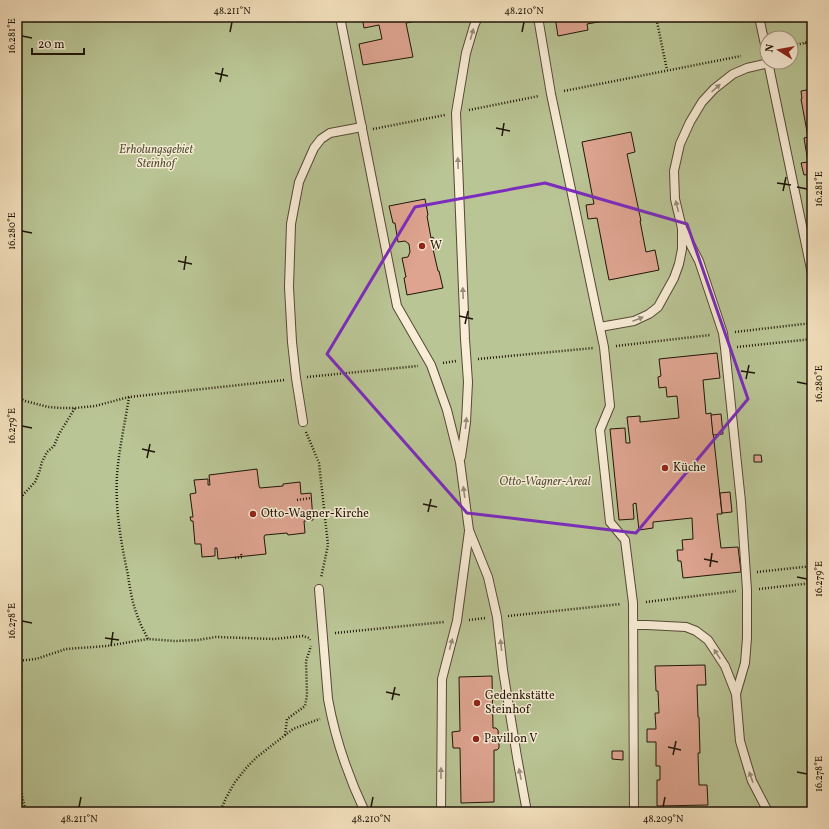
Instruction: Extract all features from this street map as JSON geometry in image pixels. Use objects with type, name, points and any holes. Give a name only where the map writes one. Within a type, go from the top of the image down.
[{"type":"lane","points":[[340,17],[397,306],[431,365],[447,410],[460,462],[469,530],[488,577],[497,617],[507,694],[527,812]]},
{"type":"lane","points":[[460,462],[466,422],[468,382],[456,112],[466,53],[478,17]]},
{"type":"lane","points":[[538,17],[551,94],[604,347],[610,406],[600,430],[609,514],[610,522],[625,540],[633,603],[634,812]]},
{"type":"lane","points":[[760,17],[762,30]]},
{"type":"lane","points":[[600,327],[634,321],[649,314],[658,307],[674,278],[679,264],[682,248],[682,228],[675,199],[674,171],[680,144],[690,122],[702,102],[714,89],[733,74],[759,65]]},
{"type":"lane","points":[[769,70],[812,274]]},
{"type":"lane","points":[[303,422],[292,379],[292,342],[289,287],[291,224],[299,182],[314,148],[321,139],[330,133],[362,127]]},
{"type":"lane","points":[[682,228],[699,261],[723,333],[725,348],[741,502],[746,573],[747,638],[745,662],[736,694]]},
{"type":"lane","points":[[441,812],[442,679],[457,621],[469,530]]},
{"type":"lane","points":[[319,589],[328,699],[331,717],[353,786],[364,812]]},
{"type":"lane","points":[[633,625],[647,624],[686,627],[696,631],[708,640],[725,666],[736,694],[740,741],[752,781],[769,812]]},
{"type":"path","points":[[656,17],[667,70]]},
{"type":"path","points":[[799,44],[812,41]]},
{"type":"path","points":[[805,43],[812,49]]},
{"type":"path","points":[[17,397],[25,401],[48,407],[75,408],[95,406],[129,397],[466,360],[604,347],[812,323]]},
{"type":"path","points":[[725,348],[812,339]]},
{"type":"path","points":[[129,397],[120,447],[117,476],[118,507],[122,547],[131,591],[138,619],[148,639]]},
{"type":"path","points":[[17,506],[22,496],[34,482],[47,452],[54,446],[59,434],[75,408]]},
{"type":"path","points":[[303,422],[319,463],[328,545],[319,589]]},
{"type":"path","points":[[297,500],[311,498]]},
{"type":"path","points":[[299,516],[313,514]]},
{"type":"path","points":[[235,558],[242,557],[241,554]]},
{"type":"path","points":[[746,573],[812,566]]},
{"type":"path","points":[[323,634],[457,621]]},
{"type":"path","points":[[17,661],[36,659],[66,649],[107,646],[148,639],[174,641],[198,640],[216,637],[274,638],[303,636],[309,638],[312,643],[306,661],[307,695],[304,706],[287,719],[285,735]]},
{"type":"path","points":[[220,812],[235,782],[257,757],[293,729],[314,721],[331,717]]},
{"type":"path","points":[[17,764],[26,812]]},
{"type":"highlighted area","points":[[545,183],[687,224],[748,399],[636,533],[467,513],[327,354],[415,207]]},
{"type":"green space","name":"Otto-Wagner-Areal","points":[[17,17],[812,17],[812,812],[17,812]]},
{"type":"building","points":[[362,17],[415,17],[416,21],[406,23],[413,57],[363,65],[359,44],[382,39],[379,25],[364,28]]},
{"type":"building","points":[[555,17],[621,18],[587,24],[588,30],[558,36]]},
{"type":"building","points":[[812,89],[812,179],[811,174],[804,175],[801,163],[808,162],[804,138],[808,137],[801,99],[801,91]]},
{"type":"building","points":[[631,132],[635,152],[627,154],[646,252],[655,250],[659,270],[609,280],[597,218],[588,219],[586,205],[594,204],[582,142]]},
{"type":"building","name":"W","points":[[425,199],[431,238],[433,237],[436,249],[433,249],[443,288],[407,295],[404,278],[406,277],[402,258],[408,257],[410,252],[409,244],[405,241],[398,242],[395,223],[393,223],[389,206]]},
{"type":"building","name":"Küche","points":[[717,353],[720,378],[703,380],[706,414],[711,413],[722,514],[717,514],[721,548],[738,547],[741,572],[683,578],[681,561],[678,561],[677,550],[683,550],[682,540],[693,539],[692,518],[653,522],[653,528],[639,530],[636,503],[633,504],[634,519],[619,520],[610,429],[625,428],[626,443],[630,443],[627,417],[640,416],[640,422],[679,418],[677,396],[667,397],[666,387],[659,388],[658,377],[661,376],[659,359]]},
{"type":"building","points":[[721,414],[723,434],[713,435],[711,415]]},
{"type":"building","points":[[754,455],[761,455],[762,462],[754,462]]},
{"type":"building","name":"Otto-Wagner-Kirche","points":[[257,469],[260,488],[283,486],[283,484],[300,482],[301,494],[311,493],[313,520],[304,521],[305,533],[265,535],[266,554],[218,559],[217,548],[215,548],[215,556],[202,557],[201,544],[195,544],[193,521],[191,521],[190,517],[193,517],[190,494],[196,493],[194,480],[208,479],[208,485],[210,485],[209,475]]},
{"type":"building","points":[[730,492],[732,512],[722,513],[720,493]]},
{"type":"building","points":[[705,665],[706,685],[697,685],[700,753],[698,753],[699,785],[707,785],[708,805],[657,806],[657,780],[660,780],[660,766],[656,766],[656,742],[647,742],[647,729],[656,729],[655,713],[659,713],[655,666]]},
{"type":"building","name":"Pavillon V","points":[[492,676],[493,728],[498,730],[499,745],[497,750],[494,750],[494,802],[461,803],[460,748],[453,748],[452,732],[460,731],[459,677]]},
{"type":"building","points":[[612,751],[623,751],[623,760],[612,759]]},
{"type":"place","name":"W","points":[[422,246]]},
{"type":"place","name":"Küche","points":[[665,468]]},
{"type":"place","name":"Otto-Wagner-Kirche","points":[[253,514]]},
{"type":"place","name":"Gedenkstätte Steinhof","points":[[477,703]]},
{"type":"place","name":"Pavillon V","points":[[476,739]]},
{"type":"park label","name":"Erholungsgebiet Steinhof","points":[[156,157]]}]
